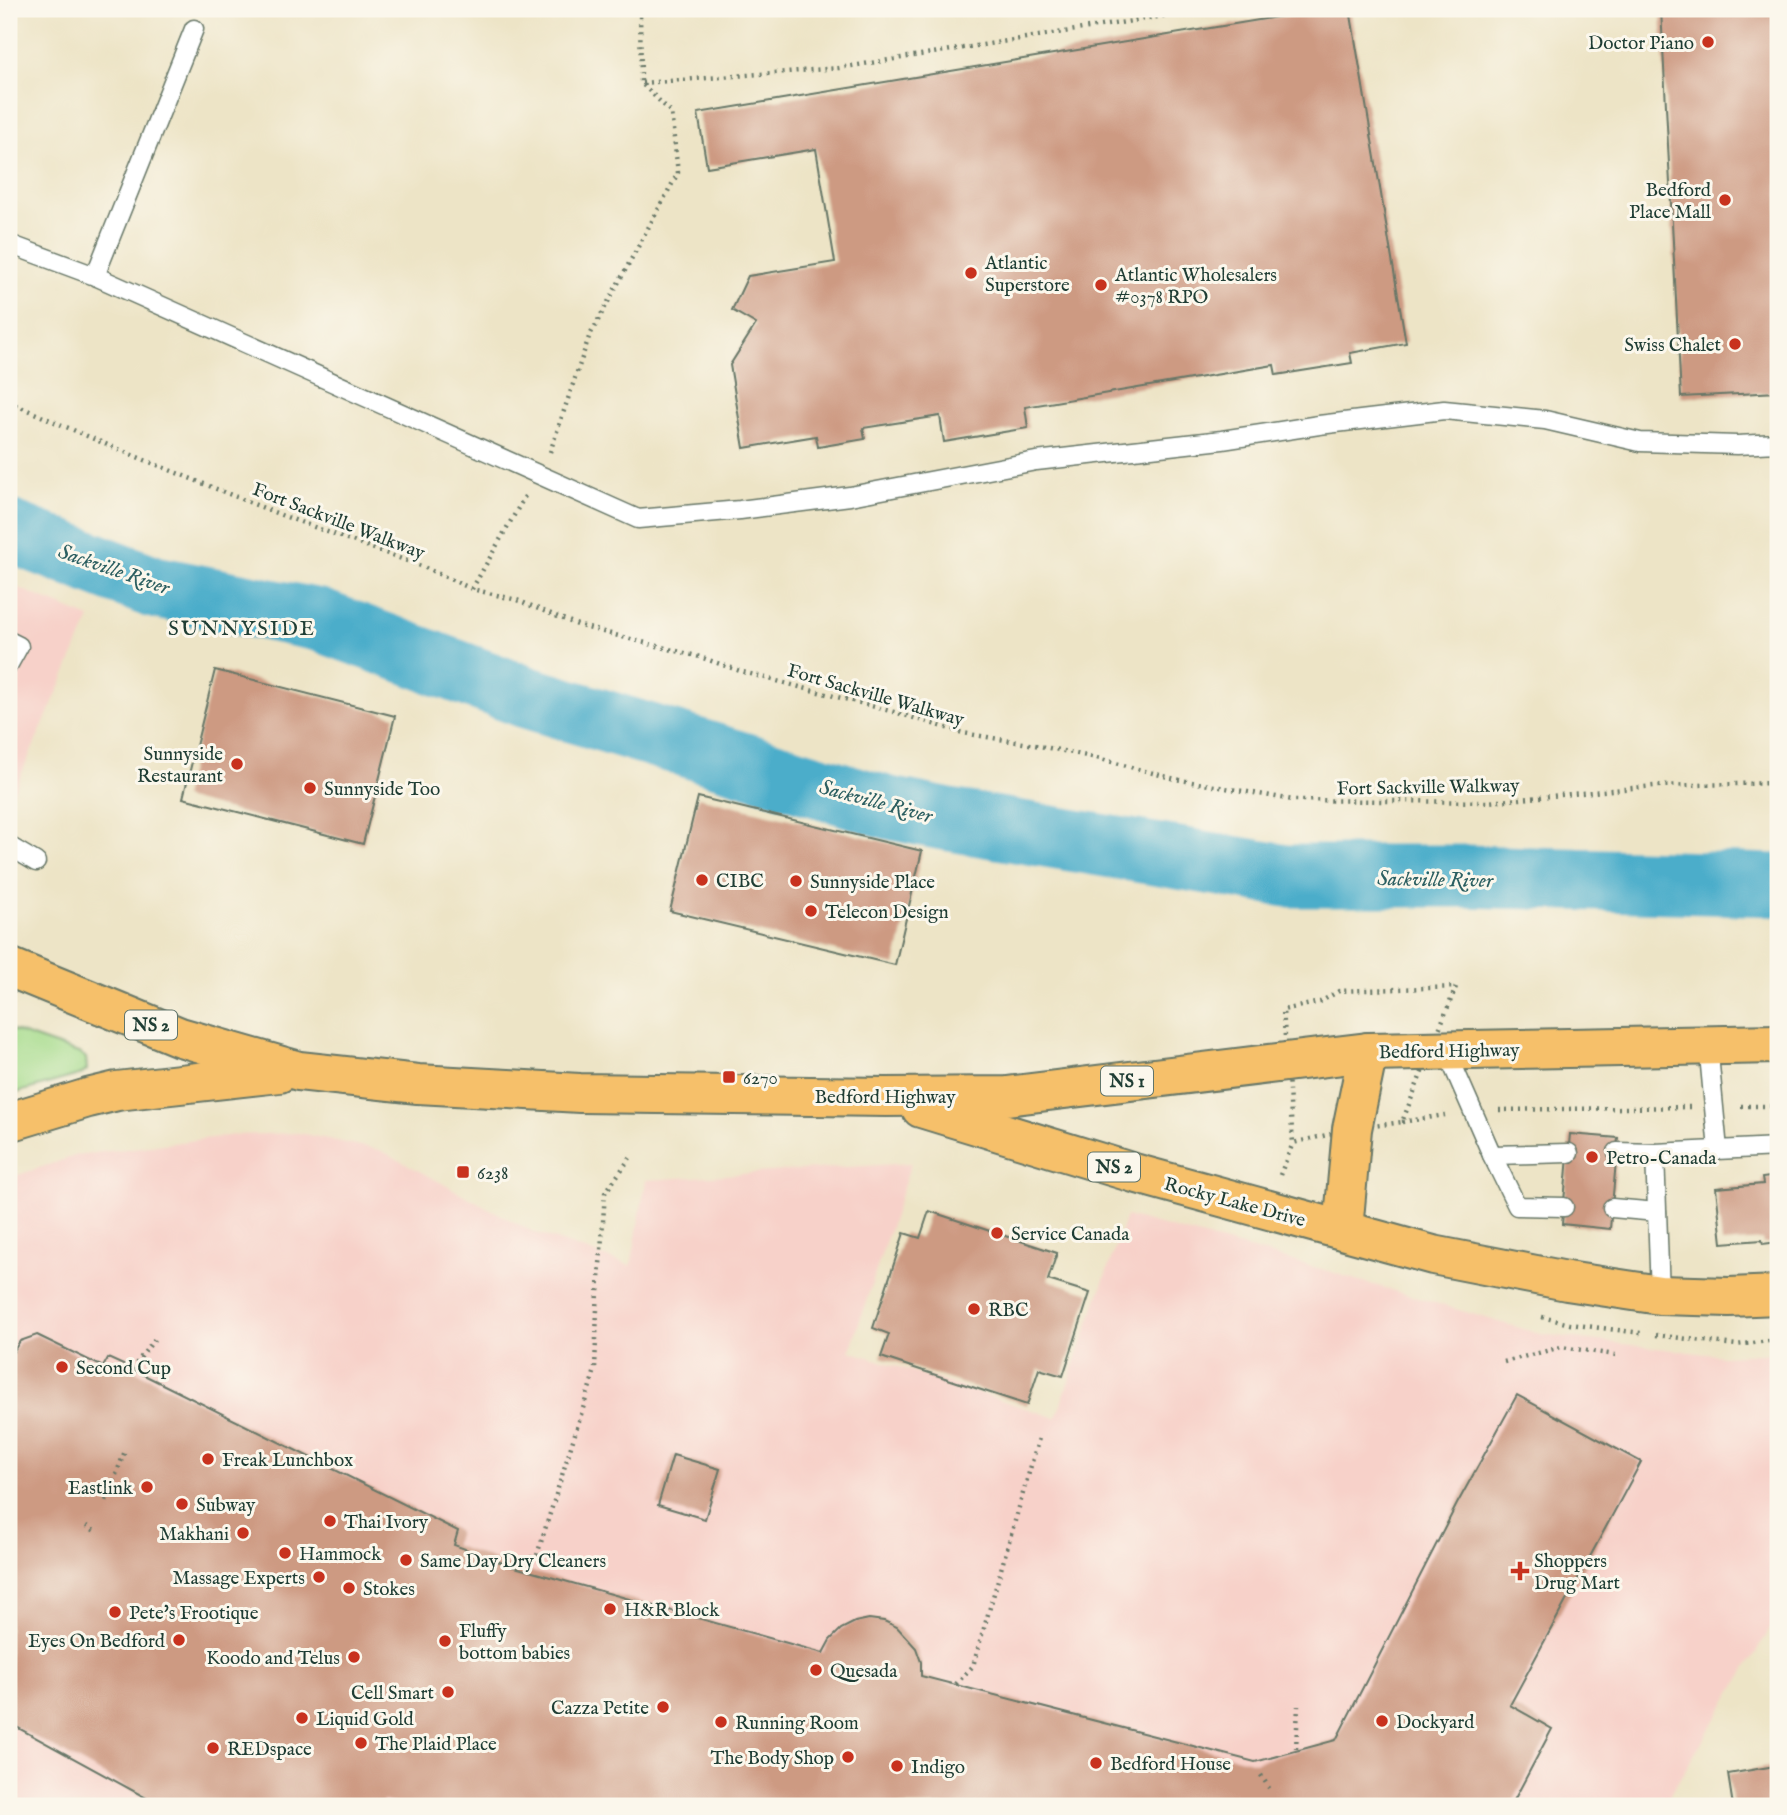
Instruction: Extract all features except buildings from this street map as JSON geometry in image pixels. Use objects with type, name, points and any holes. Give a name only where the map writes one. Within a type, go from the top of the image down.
[{"type":"main road","name":"Bedford Highway","points":[[9,967],[180,1037],[299,1071],[418,1084],[580,1093],[1007,1096],[1368,1052],[1778,1044]]},
{"type":"main road","points":[[1343,1230],[1352,1129],[1368,1052]]},
{"type":"main road","points":[[9,1122],[117,1091],[299,1071]]},
{"type":"main road","name":"Rocky Lake Drive","points":[[886,1097],[1134,1173],[1433,1255],[1567,1281],[1660,1295],[1778,1295]]},
{"type":"lane","points":[[94,276],[194,29]]},
{"type":"lane","points":[[9,244],[94,276],[638,519],[850,496],[1036,461],[1222,440],[1444,410],[1545,420],[1640,442],[1737,445],[1778,443]]},
{"type":"lane","points":[[9,641],[19,646],[9,664]]},
{"type":"lane","points":[[9,846],[36,862]]},
{"type":"lane","points":[[1708,1044],[1718,1150]]},
{"type":"lane","points":[[1446,1050],[1517,1206],[1564,1207]]},
{"type":"lane","points":[[1617,1152],[1655,1153],[1778,1147]]},
{"type":"lane","points":[[1492,1155],[1569,1153]]},
{"type":"lane","points":[[1655,1153],[1660,1295]]},
{"type":"lane","points":[[1612,1208],[1657,1212]]},
{"type":"path","points":[[472,589],[551,449],[589,337],[678,173],[671,112],[641,83],[640,9]]},
{"type":"path","points":[[641,83],[839,68],[1207,9]]},
{"type":"path","name":"Fort Sackville Walkway","points":[[9,402],[281,515],[421,566],[472,589],[517,600],[580,626],[677,650],[743,672],[963,733],[1101,758],[1175,779],[1293,800],[1489,802],[1654,786],[1778,783]]},
{"type":"path","points":[[1402,1122],[1472,1110],[1778,1106]]},
{"type":"path","points":[[511,1566],[537,1555],[595,1370],[605,1193],[630,1158]]},
{"type":"path","points":[[132,1369],[156,1337]]},
{"type":"path","points":[[1735,1345],[1778,1340]]},
{"type":"path","points":[[1504,1362],[1561,1347],[1616,1355]]},
{"type":"path","points":[[956,1684],[973,1666],[1039,1438]]},
{"type":"path","points":[[106,1501],[125,1451]]},
{"type":"path","points":[[86,1526],[97,1532]]},
{"type":"path","points":[[1296,1749],[1298,1706]]},
{"type":"path","points":[[1261,1775],[1269,1788]]},
{"type":"shaded area","points":[[9,584],[90,618],[9,802]]},
{"type":"shaded area","points":[[299,1133],[380,1150],[533,1232],[631,1266],[646,1180],[911,1163],[850,1351],[1056,1418],[1126,1216],[1286,1259],[1540,1334],[1723,1356],[1778,1353],[1778,1616],[1663,1806],[9,1806],[9,1178],[78,1155],[235,1135]]},
{"type":"green space","points":[[9,1029],[81,1054],[86,1058],[87,1070],[82,1074],[9,1095]]},
{"type":"waterway","name":"Sackville River","points":[[9,531],[154,587],[319,620],[526,697],[889,808],[1287,876],[1465,876],[1778,885]]},
{"type":"place","name":"Doctor Piano","points":[[1708,42]]},
{"type":"place","name":"Bedford Place Mall","points":[[1725,200]]},
{"type":"place","name":"Atlantic Superstore","points":[[971,273]]},
{"type":"place","name":"Atlantic Wholesalers #0378 RPO","points":[[1101,285]]},
{"type":"place","name":"Swiss Chalet","points":[[1735,344]]},
{"type":"place","name":"Sunnyside Restaurant","points":[[237,764]]},
{"type":"place","name":"Sunnyside Too","points":[[310,788]]},
{"type":"place","name":"CIBC","points":[[702,880]]},
{"type":"place","name":"Sunnyside Place","points":[[796,881]]},
{"type":"place","name":"Telecon Design","points":[[811,911]]},
{"type":"place","name":"6270","points":[[729,1077]]},
{"type":"place","name":"Petro-Canada","points":[[1592,1157]]},
{"type":"place","name":"6238","points":[[463,1172]]},
{"type":"place","name":"Service Canada","points":[[997,1233]]},
{"type":"place","name":"RBC","points":[[974,1309]]},
{"type":"place","name":"Second Cup","points":[[62,1367]]},
{"type":"place","name":"Freak Lunchbox","points":[[208,1459]]},
{"type":"place","name":"Eastlink","points":[[147,1487]]},
{"type":"place","name":"Subway","points":[[182,1504]]},
{"type":"place","name":"Thai Ivory","points":[[330,1521]]},
{"type":"place","name":"Makhani","points":[[243,1533]]},
{"type":"place","name":"Hammock","points":[[285,1553]]},
{"type":"place","name":"Same Day Dry Cleaners","points":[[406,1560]]},
{"type":"place","name":"Shoppers Drug Mart","points":[[1520,1571]]},
{"type":"place","name":"Massage Experts","points":[[319,1577]]},
{"type":"place","name":"Stokes","points":[[349,1588]]},
{"type":"place","name":"H&R Block","points":[[610,1609]]},
{"type":"place","name":"Pete's Frootique","points":[[115,1612]]},
{"type":"place","name":"Eyes On Bedford","points":[[179,1640]]},
{"type":"place","name":"Fluffy bottom babies","points":[[445,1641]]},
{"type":"place","name":"Koodo and Telus","points":[[354,1657]]},
{"type":"place","name":"Quesada","points":[[816,1670]]},
{"type":"place","name":"Cell Smart","points":[[448,1692]]},
{"type":"place","name":"Cazza Petite","points":[[663,1707]]},
{"type":"place","name":"Liquid Gold","points":[[302,1718]]},
{"type":"place","name":"Dockyard","points":[[1382,1721]]},
{"type":"place","name":"Running Room","points":[[721,1722]]},
{"type":"place","name":"The Plaid Place","points":[[361,1743]]},
{"type":"place","name":"REDspace","points":[[213,1748]]},
{"type":"place","name":"The Body Shop","points":[[848,1757]]},
{"type":"place","name":"Bedford House","points":[[1096,1763]]},
{"type":"place","name":"Indigo","points":[[897,1766]]},
{"type":"district","name":"SUNNYSIDE","points":[[242,628]]}]
